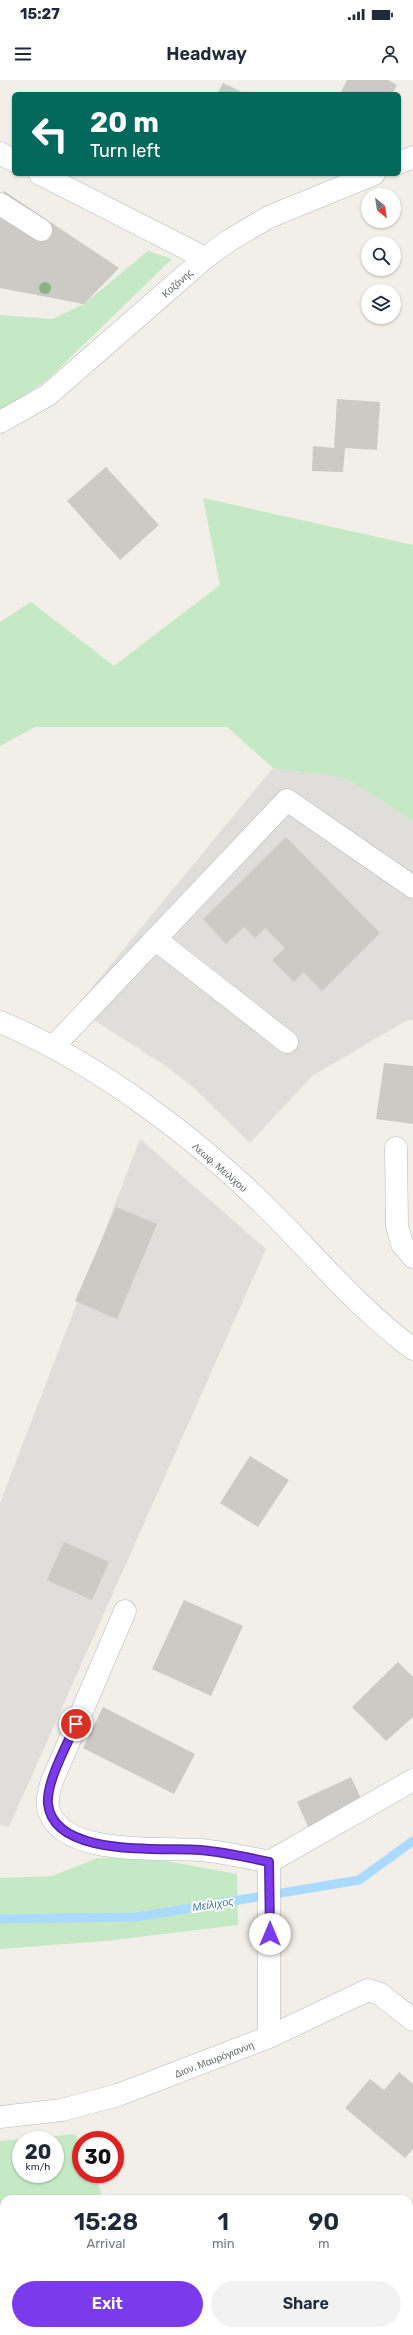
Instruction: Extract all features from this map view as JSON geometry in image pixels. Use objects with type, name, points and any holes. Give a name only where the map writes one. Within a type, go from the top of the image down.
[{"type":"street","points":[[0,153],[12,160]]},
{"type":"street","points":[[401,162],[413,157]]},
{"type":"street","points":[[44,176],[205,258]]},
{"type":"street","name":"Κοζάνης","points":[[0,422],[48,395],[205,258],[230,240],[270,217],[369,176]]},
{"type":"street","points":[[0,204],[41,230]]},
{"type":"street","points":[[53,1047],[287,800],[413,887]]},
{"type":"street","points":[[155,939],[287,1042]]},
{"type":"street","name":"Λεωφ. Μειλίχου","points":[[0,1022],[53,1047],[102,1076],[194,1144],[275,1216],[349,1292],[413,1349]]},
{"type":"street","points":[[396,1148],[397,1226],[402,1244],[413,1258]]},
{"type":"street","points":[[125,1611],[52,1781],[48,1803],[53,1818],[68,1834],[96,1844],[207,1851],[270,1869],[413,1780]]},
{"type":"street","points":[[269,2037],[270,1869]]},
{"type":"street","name":"Διον. Μαυρόγιαννη","points":[[0,2117],[62,2110],[86,2105],[144,2086],[269,2037],[368,1990],[380,1994],[413,2020]]},
{"type":"shaded area","points":[[273,768],[346,778],[413,821],[413,1020],[406,1021],[312,1076],[250,1143],[195,1089],[166,1066],[75,1008]]},
{"type":"shaded area","points":[[140,1139],[266,1249],[9,1827],[0,1825],[0,1503]]},
{"type":"green space","points":[[148,251],[172,259],[47,380],[0,412],[0,315],[52,319],[84,304]]},
{"type":"green space","points":[[203,498],[413,545],[413,821],[346,778],[273,768],[227,727],[35,727],[0,746],[0,622],[31,602],[114,666],[220,585]]},
{"type":"green space","points":[[98,1858],[149,1858],[237,1874],[238,1925],[105,1941],[0,1949],[0,1878],[52,1876]]},
{"type":"green space","points":[[72,2134],[72,2183],[98,2183],[101,2191],[100,2195],[0,2195],[0,2141],[12,2140],[12,2183],[64,2183],[64,2135]]},
{"type":"building","points":[[347,80],[388,80],[397,85],[393,92],[341,92]]},
{"type":"building","points":[[223,83],[242,92],[218,92]]},
{"type":"building","points":[[4,191],[119,268],[84,304],[0,288],[0,205]]},
{"type":"building","points":[[337,399],[380,402],[377,450],[345,448],[343,472],[312,471],[313,446],[334,448]]},
{"type":"building","points":[[106,467],[159,525],[120,560],[67,501]]},
{"type":"building","points":[[286,837],[380,933],[322,991],[303,972],[294,982],[272,960],[285,948],[265,928],[255,938],[244,927],[226,944],[203,919]]},
{"type":"building","points":[[384,1063],[413,1066],[413,1124],[376,1119]]},
{"type":"building","points":[[116,1207],[157,1224],[117,1319],[75,1301]]},
{"type":"building","points":[[250,1456],[289,1480],[258,1527],[220,1503]]},
{"type":"building","points":[[64,1542],[109,1562],[92,1600],[47,1580]]},
{"type":"building","points":[[184,1600],[243,1626],[211,1696],[152,1669]]},
{"type":"building","points":[[398,1662],[413,1677],[413,1717],[386,1741],[352,1707]]},
{"type":"building","points":[[103,1707],[195,1754],[174,1794],[83,1748]]},
{"type":"building","points":[[351,1777],[364,1805],[310,1831],[297,1802]]},
{"type":"building","points":[[399,2072],[413,2084],[413,2149],[405,2158],[345,2108],[370,2079],[384,2090]]},
{"type":"waterway","name":"Μείλιχος","points":[[0,1919],[137,1917],[359,1880],[413,1841]]},
{"type":"route","points":[[76,1724],[52,1781],[48,1795],[49,1811],[60,1827],[75,1838],[101,1845],[200,1850],[225,1853],[269,1862],[270,1934]]}]
